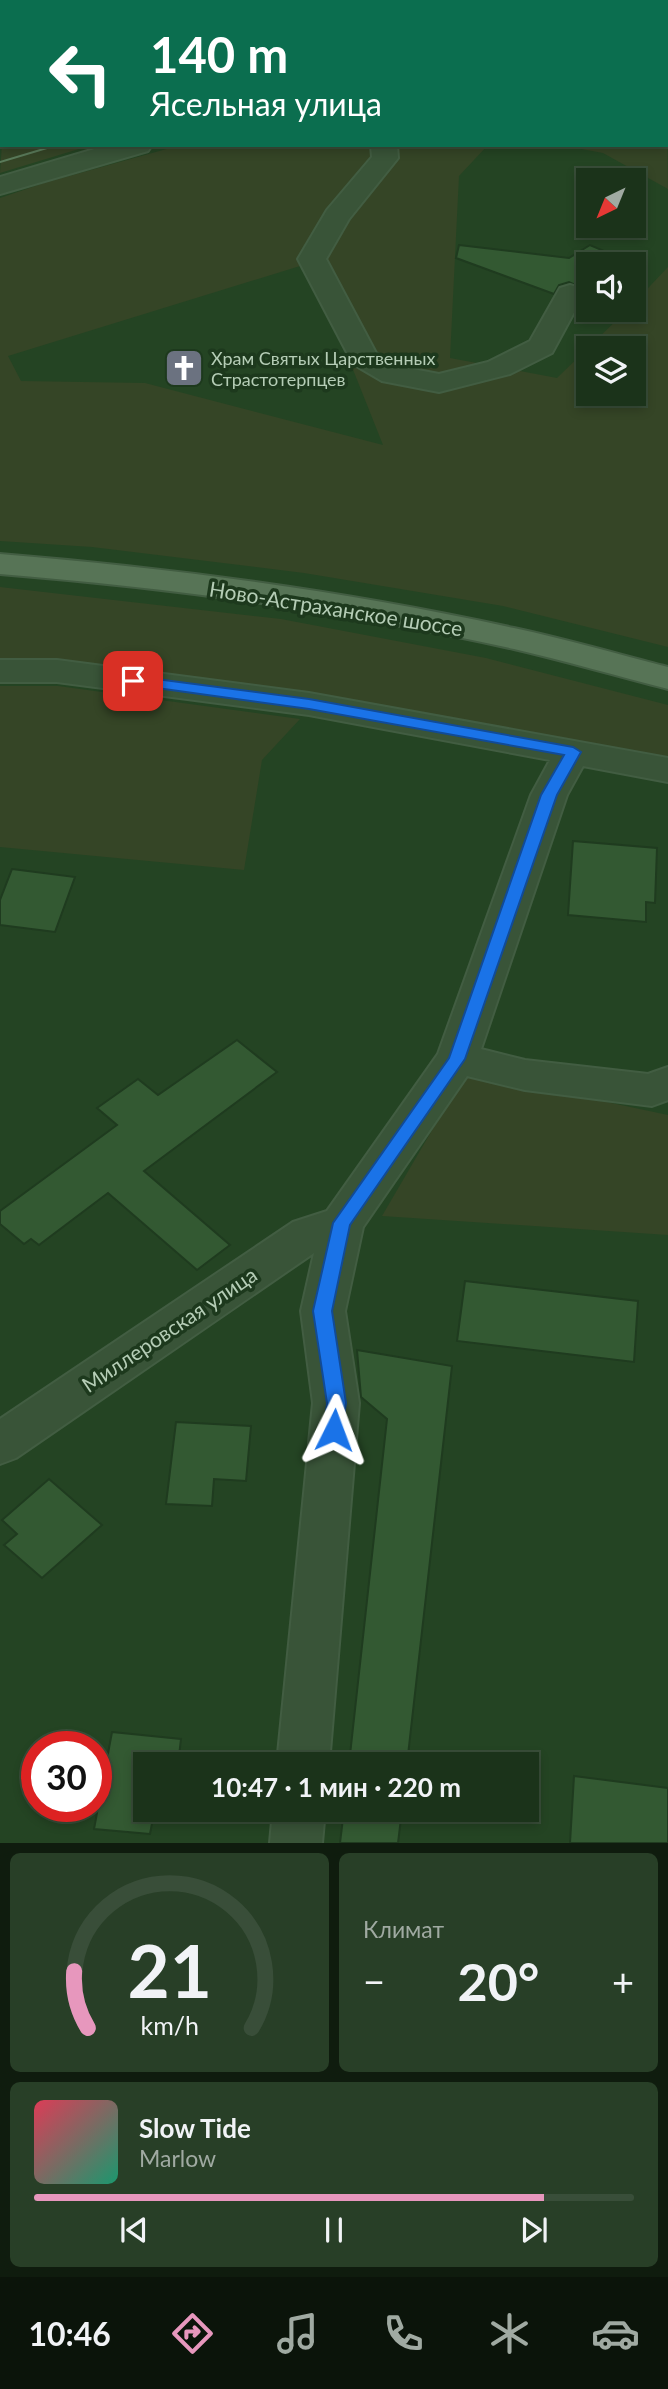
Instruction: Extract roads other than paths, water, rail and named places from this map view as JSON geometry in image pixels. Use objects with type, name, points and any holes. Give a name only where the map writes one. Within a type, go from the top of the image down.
[{"type":"main road","name":"Ново-Астраханское шоссе","points":[[0,564],[78,570],[299,599],[495,635],[668,678]]},
{"type":"street","points":[[0,186],[132,147]]},
{"type":"street","points":[[384,147],[385,158],[337,216],[312,259],[364,358],[393,375],[439,383],[499,368],[542,346],[570,294]]},
{"type":"street","points":[[0,670],[57,671],[309,704],[668,770]]},
{"type":"street","points":[[304,1752],[336,1403],[323,1311],[342,1223],[457,1059],[549,795],[573,752]]},
{"type":"street","points":[[457,1059],[524,1075],[652,1090],[668,1082]]},
{"type":"street","name":"Миллеровская улица","points":[[0,1444],[308,1234],[342,1223]]},
{"type":"street","points":[[296,1843],[298,1822]]},
{"type":"tram line","points":[[0,162],[50,147]]},
{"type":"place","name":"Храм Святых Царственных Страстотерпцев","points":[[184,368]]}]
